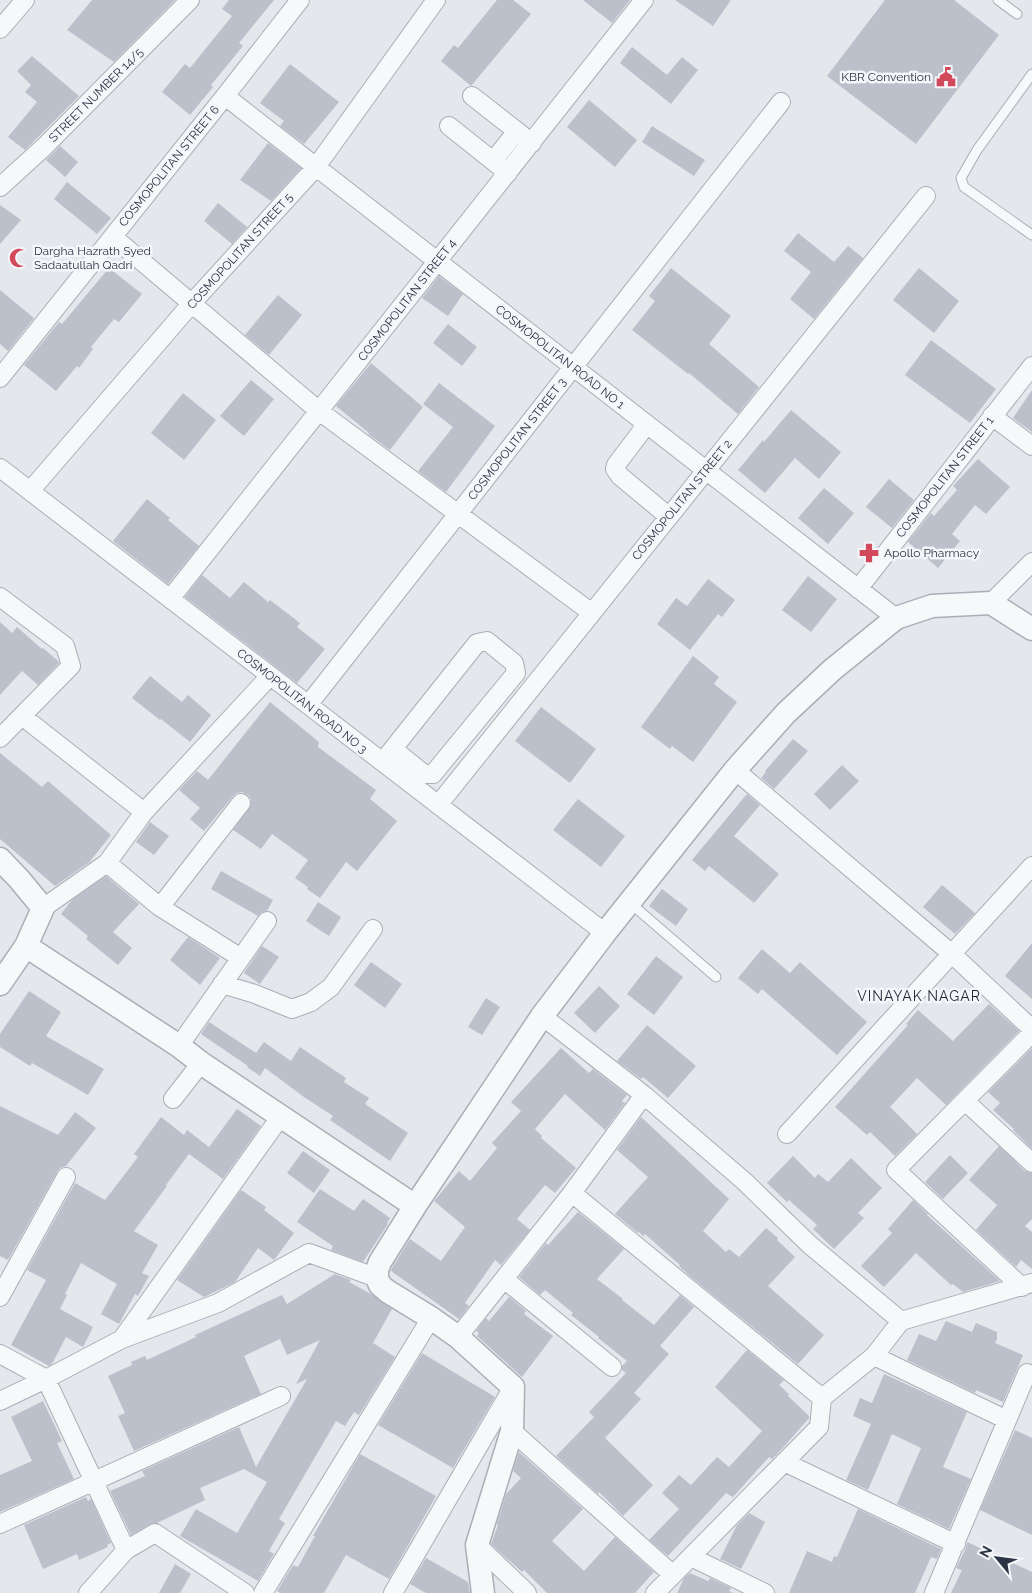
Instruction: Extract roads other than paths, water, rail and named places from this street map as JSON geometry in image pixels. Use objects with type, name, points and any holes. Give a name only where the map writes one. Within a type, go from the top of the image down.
[{"type":"street","points":[[0,29],[25,0]]},
{"type":"street","name":"STREET NUMBER 14/5","points":[[0,187],[44,147],[190,0]]},
{"type":"street","name":"COSMOPOLITAN STREET 6","points":[[0,378],[300,0]]},
{"type":"street","name":"COSMOPOLITAN STREET 5","points":[[30,491],[192,303],[316,167],[436,0]]},
{"type":"street","name":"COSMOPOLITAN STREET 4","points":[[170,599],[644,0]]},
{"type":"street","name":"COSMOPOLITAN ROAD NO 1","points":[[225,96],[896,618]]},
{"type":"street","points":[[472,96],[532,143]]},
{"type":"street","name":"COSMOPOLITAN STREET 3","points":[[308,705],[781,102]]},
{"type":"street","points":[[449,126],[508,173]]},
{"type":"street","points":[[493,161],[517,131]]},
{"type":"street","name":"COSMOPOLITAN STREET 2","points":[[438,805],[926,196]]},
{"type":"street","points":[[113,236],[320,411],[592,613]]},
{"type":"street","name":"COSMOPOLITAN STREET 1","points":[[858,589],[1032,366]]},
{"type":"street","points":[[992,416],[1032,446]]},
{"type":"street","points":[[647,424],[615,468],[620,476],[668,516]]},
{"type":"street","name":"COSMOPOLITAN ROAD NO 3","points":[[0,468],[308,705],[388,756],[438,805],[605,933]]},
{"type":"street","points":[[991,603],[1032,562]]},
{"type":"street","points":[[0,597],[65,646],[71,666],[0,738]]},
{"type":"street","points":[[483,1593],[477,1545],[512,1430],[513,1387],[458,1338],[380,1285],[377,1278],[377,1270],[380,1262],[415,1206],[542,1016],[629,902],[735,770],[786,713],[819,682],[896,618],[932,606],[991,603],[1032,629]]},
{"type":"street","points":[[487,641],[514,663],[516,673],[433,774],[424,774],[388,756],[476,643],[487,641]]},
{"type":"street","points":[[0,984],[26,946],[43,908],[107,863],[144,812],[270,676]]},
{"type":"street","points":[[22,716],[144,812]]},
{"type":"street","points":[[735,770],[952,954],[1032,1029]]},
{"type":"street","points":[[160,907],[241,803]]},
{"type":"street","points":[[0,859],[43,908]]},
{"type":"street","points":[[107,863],[160,907],[241,958]]},
{"type":"street","points":[[787,1134],[1032,866]]},
{"type":"street","points":[[179,1046],[266,921]]},
{"type":"street","points":[[222,984],[255,994],[292,1009],[310,1002],[331,987],[373,929]]},
{"type":"street","points":[[26,946],[179,1046],[201,1063],[415,1206]]},
{"type":"street","points":[[542,1016],[644,1095],[744,1181],[810,1245],[901,1321]]},
{"type":"street","points":[[1027,1285],[896,1170],[1032,1033]]},
{"type":"street","points":[[173,1098],[201,1063]]},
{"type":"street","points":[[458,1338],[572,1193],[644,1095]]},
{"type":"street","points":[[965,1101],[1032,1163]]},
{"type":"street","points":[[122,1339],[281,1116]]},
{"type":"street","points":[[0,1297],[66,1177]]},
{"type":"street","points":[[572,1193],[822,1398]]},
{"type":"street","points":[[0,1400],[46,1379],[122,1339],[218,1303],[309,1253],[377,1278]]},
{"type":"street","points":[[504,1279],[612,1366]]},
{"type":"street","points":[[654,1593],[819,1426],[822,1398],[874,1356],[901,1321],[1027,1285]]},
{"type":"street","points":[[263,1593],[431,1318]]},
{"type":"street","points":[[0,1354],[46,1379],[126,1550]]},
{"type":"street","points":[[874,1356],[1007,1420]]},
{"type":"street","points":[[934,1593],[1027,1373]]},
{"type":"street","points":[[400,1589],[513,1387]]},
{"type":"street","points":[[0,1524],[281,1396]]},
{"type":"street","points":[[512,1430],[672,1574]]},
{"type":"street","points":[[784,1462],[956,1544]]},
{"type":"street","points":[[88,1593],[126,1550],[155,1532],[245,1593]]},
{"type":"street","points":[[477,1545],[527,1593]]},
{"type":"street","points":[[691,1557],[765,1593]]},
{"type":"lane","points":[[998,0],[1017,14]]},
{"type":"lane","points":[[1032,74],[977,150],[961,178],[964,187],[1032,235]]},
{"type":"lane","points":[[629,902],[716,977]]},
{"type":"place","name":"KBR Convention","points":[[946,77]]},
{"type":"place","name":"Dargha Hazrath Syed Sadaatullah Qadri","points":[[19,258]]},
{"type":"place","name":"Apollo Pharmacy","points":[[869,553]]},
{"type":"district","name":"VINAYAK NAGAR","points":[[919,996]]}]
